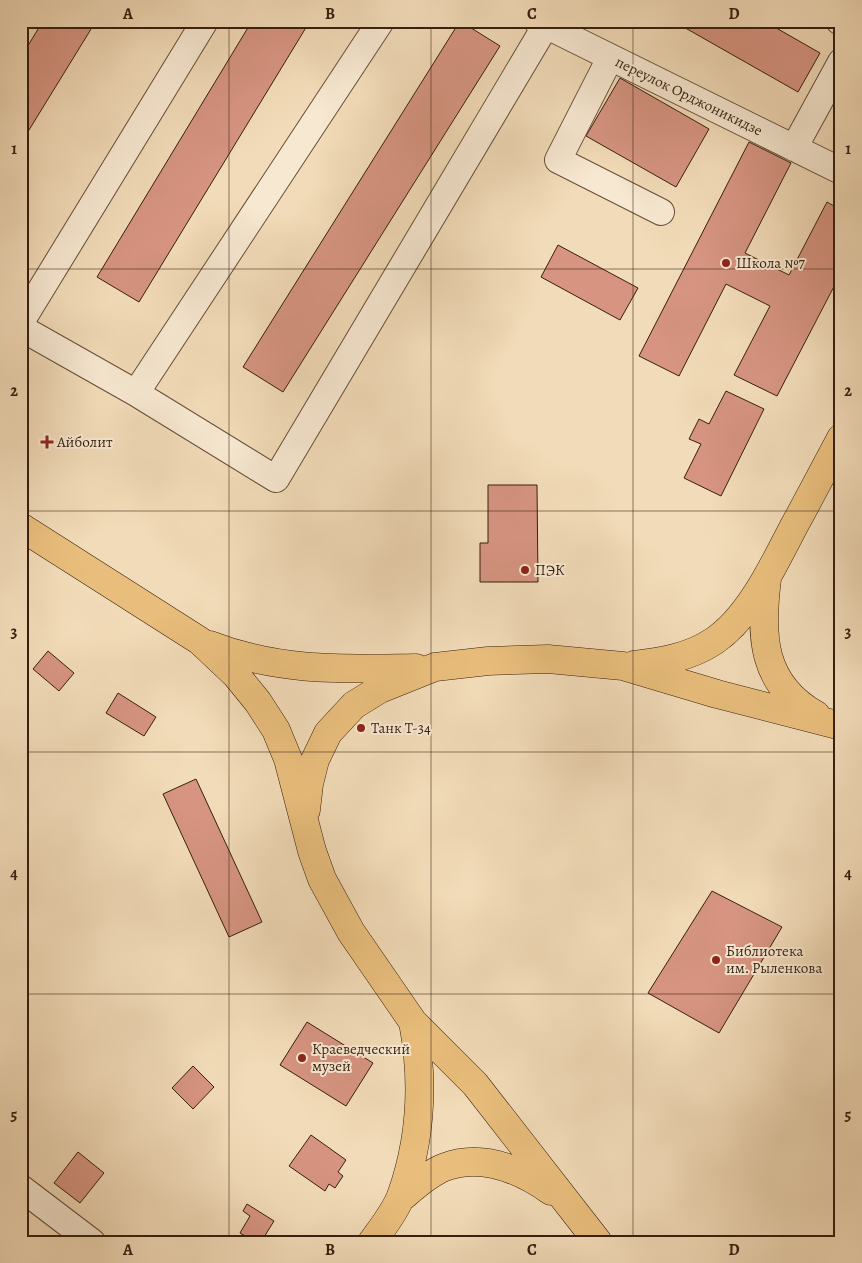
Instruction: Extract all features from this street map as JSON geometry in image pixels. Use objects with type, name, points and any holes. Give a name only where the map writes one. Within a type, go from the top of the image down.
[{"type":"main road","points":[[200,641],[240,656],[306,668],[435,667],[488,661],[548,659],[623,666],[663,662],[686,655],[714,641],[733,625],[767,579],[841,438]]},
{"type":"main road","points":[[21,528],[200,641],[236,675],[258,702],[276,730],[288,759],[304,821],[322,879],[351,932],[413,1022],[475,1084],[510,1126],[563,1199],[598,1242]]},
{"type":"main road","points":[[767,579],[762,633],[768,658],[776,677],[789,695],[807,710],[836,725]]},
{"type":"main road","points":[[623,666],[717,694],[836,725]]},
{"type":"main road","points":[[304,821],[309,784],[315,760],[328,733],[354,705],[380,689],[435,667]]},
{"type":"main road","points":[[372,1242],[400,1198],[417,1132],[420,1108],[419,1050],[413,1022]]},
{"type":"main road","points":[[400,1198],[424,1179],[445,1167],[471,1161],[503,1165],[532,1178],[563,1199]]},
{"type":"street","points":[[21,322],[205,21]]},
{"type":"street","points":[[136,393],[381,21]]},
{"type":"street","points":[[21,328],[136,393],[276,479],[542,23]]},
{"type":"street","name":"переулок Орджоникидзе","points":[[542,23],[841,171]]},
{"type":"street","points":[[610,58],[558,160],[661,212]]},
{"type":"street","points":[[794,148],[841,62]]},
{"type":"street","points":[[21,1188],[92,1242]]},
{"type":"building","points":[[43,21],[96,21],[21,143],[21,57]]},
{"type":"building","points":[[252,21],[310,21],[139,302],[97,277]]},
{"type":"building","points":[[460,21],[500,46],[283,392],[243,367]]},
{"type":"building","points":[[673,21],[764,21],[820,53],[798,92]]},
{"type":"building","points":[[620,78],[709,129],[676,187],[586,136]]},
{"type":"building","name":"Школа №7","points":[[749,142],[791,163],[745,253],[789,275],[827,202],[841,210],[841,273],[777,396],[734,375],[770,306],[726,284],[679,376],[639,356]]},
{"type":"building","points":[[558,245],[638,288],[620,320],[541,277]]},
{"type":"building","points":[[726,391],[764,409],[721,496],[684,478],[701,444],[689,439],[699,419],[709,424]]},
{"type":"building","points":[[488,485],[537,485],[538,582],[480,582],[480,543],[488,543]]},
{"type":"building","points":[[48,651],[74,673],[59,691],[33,669]]},
{"type":"building","points":[[118,693],[156,717],[144,736],[106,713]]},
{"type":"building","points":[[196,779],[262,922],[229,937],[163,794]]},
{"type":"building","name":"Библиотека им. Рыленкова","points":[[712,891],[782,927],[719,1033],[648,993]]},
{"type":"building","points":[[307,1022],[373,1063],[346,1106],[280,1065]]},
{"type":"building","points":[[193,1066],[214,1087],[193,1109],[172,1088]]},
{"type":"building","points":[[311,1135],[346,1160],[338,1172],[343,1176],[335,1188],[329,1184],[325,1191],[289,1166]]},
{"type":"building","points":[[78,1152],[104,1173],[80,1203],[54,1183]]},
{"type":"building","points":[[247,1204],[274,1221],[261,1242],[255,1242],[240,1233],[250,1216],[243,1211]]},
{"type":"place","name":"Школа №7","points":[[726,263]]},
{"type":"place","name":"Айболит","points":[[47,442]]},
{"type":"place","name":"ПЭК","points":[[525,570]]},
{"type":"place","name":"Танк Т-34","points":[[361,728]]},
{"type":"place","name":"Библиотека им. Рыленкова","points":[[716,960]]},
{"type":"place","name":"Краеведческий музей","points":[[302,1058]]}]
